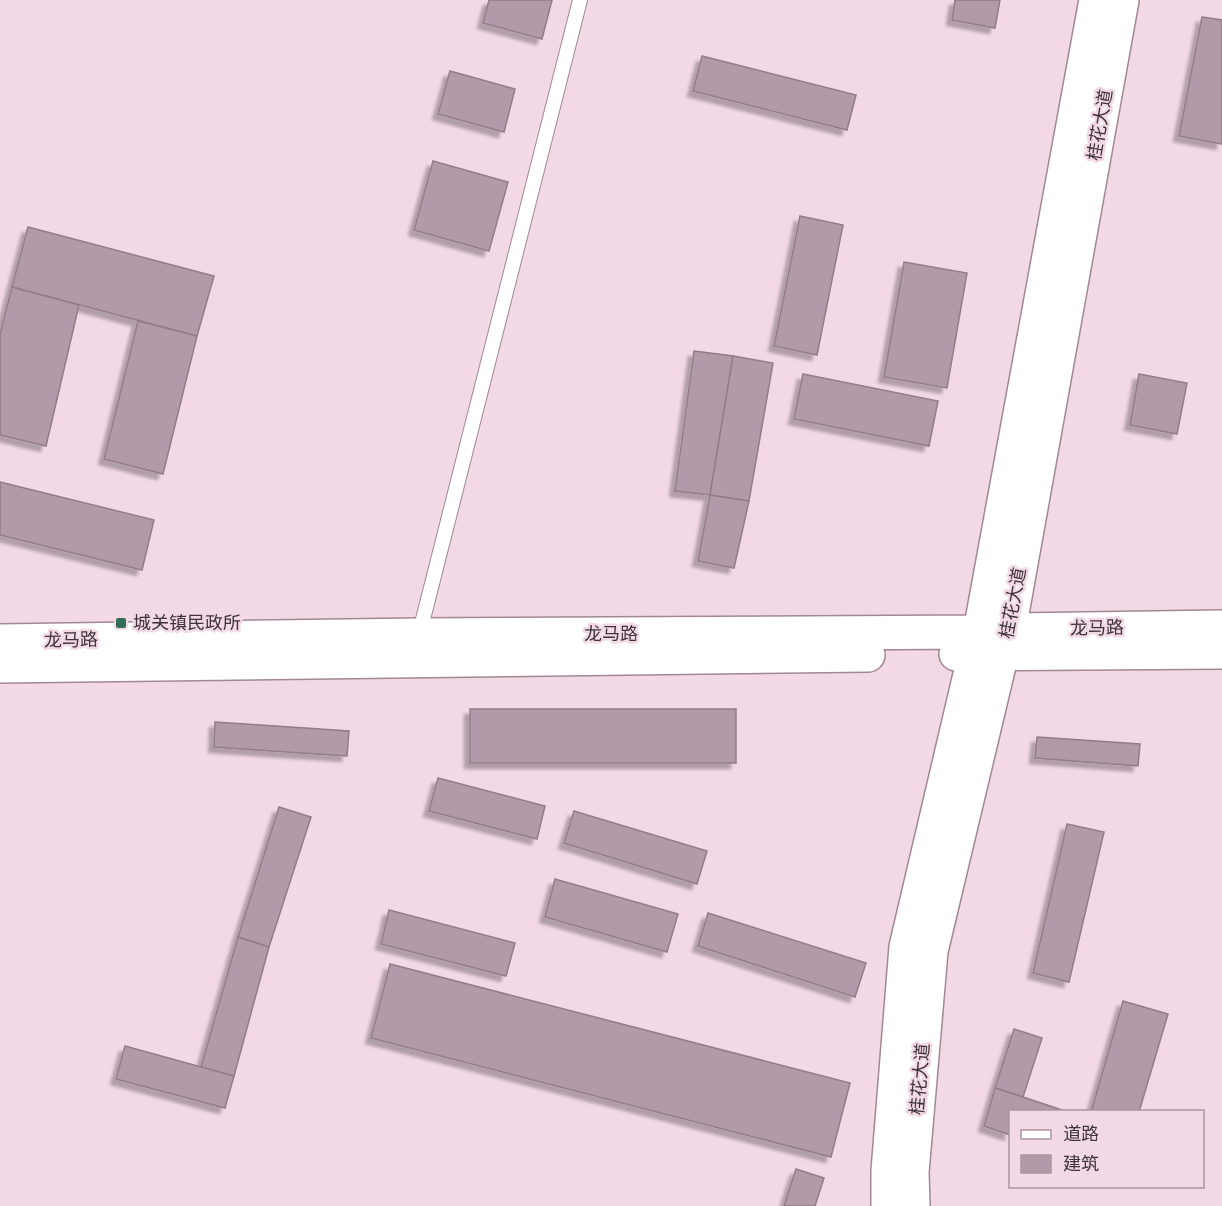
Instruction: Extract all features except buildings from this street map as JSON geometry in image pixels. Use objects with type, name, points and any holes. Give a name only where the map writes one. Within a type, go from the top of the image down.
[{"type":"main road","name":"桂花大道","points":[[888,1206],[888,1171],[906,947],[991,642],[1096,0]]},
{"type":"main road","name":"桂花大道","points":[[913,1206],[912,1172],[931,951],[991,642],[1122,0]]},
{"type":"main road","name":"龙马路","points":[[0,666],[991,642],[1222,627]]},
{"type":"main road","name":"龙马路","points":[[0,641],[419,635],[991,642],[1222,652]]},
{"type":"lane","points":[[419,635],[580,0]]},
{"type":"place","name":"城关镇民政所","points":[[121,623]]}]
